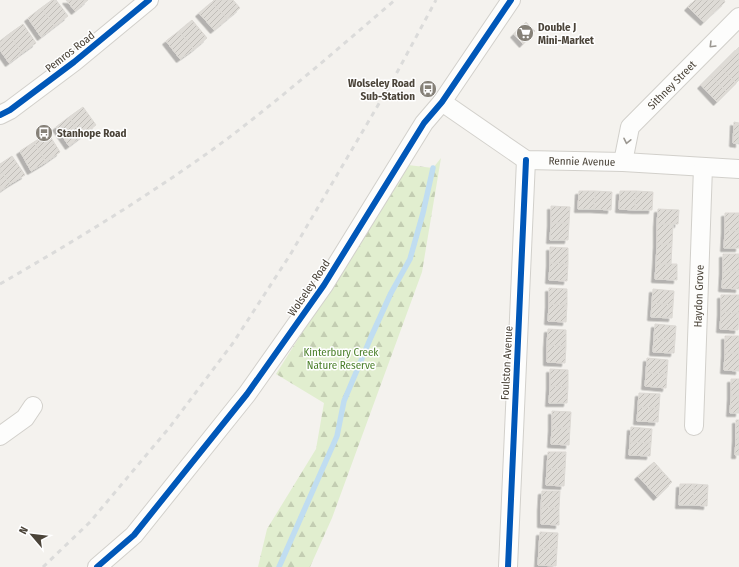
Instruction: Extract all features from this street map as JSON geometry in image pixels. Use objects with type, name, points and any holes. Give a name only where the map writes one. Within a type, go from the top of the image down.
[{"type":"street","name":"Pemros Road","points":[[0,115],[10,110],[74,62],[149,0]]},
{"type":"street","name":"Wolseley Road","points":[[97,567],[134,535],[247,394],[324,285],[424,124],[442,102],[511,0]]},
{"type":"street","name":"Sithney Street","points":[[623,162],[630,127],[739,17]]},
{"type":"street","points":[[442,102],[526,160]]},
{"type":"street","name":"Rennie Avenue","points":[[526,160],[623,162],[739,169]]},
{"type":"street","name":"Foulston Avenue","points":[[508,567],[526,160]]},
{"type":"street","name":"Haydon Grove","points":[[694,426],[703,167]]},
{"type":"street","points":[[0,436],[25,418],[33,406]]},
{"type":"green space","name":"Kinterbury Creek Nature Reserve","points":[[441,158],[422,272],[332,518],[310,567],[258,567],[267,529],[316,449],[324,403],[276,374],[408,165],[433,168]]},
{"type":"building","points":[[52,0],[56,0],[68,16],[55,26],[41,8]]},
{"type":"building","points":[[66,0],[88,0],[75,11]]},
{"type":"building","points":[[214,0],[233,0],[240,8],[227,19],[212,2]]},
{"type":"building","points":[[695,0],[702,0],[714,12],[704,22],[688,7]]},
{"type":"building","points":[[702,0],[724,0],[725,2],[714,12]]},
{"type":"building","points":[[212,2],[227,19],[214,30],[199,13]]},
{"type":"building","points":[[41,8],[55,26],[41,37],[28,18]]},
{"type":"building","points":[[192,20],[207,38],[194,49],[179,31]]},
{"type":"building","name":"Double J Mini-Market","points":[[526,22],[535,31],[523,44],[514,34]]},
{"type":"building","points":[[23,24],[36,43],[22,53],[9,34]]},
{"type":"building","points":[[179,31],[194,49],[180,59],[166,41]]},
{"type":"building","points":[[9,34],[22,53],[9,63],[0,50],[0,41]]},
{"type":"building","points":[[739,47],[739,65],[730,56]]},
{"type":"building","points":[[730,56],[739,65],[739,80],[736,83],[720,66]]},
{"type":"building","points":[[720,66],[736,83],[727,92],[710,76]]},
{"type":"building","points":[[710,76],[727,92],[717,102],[701,85]]},
{"type":"building","points":[[83,107],[96,125],[82,136],[69,117]]},
{"type":"building","points":[[69,117],[82,136],[69,146],[56,127]]},
{"type":"building","points":[[734,122],[739,123],[739,144],[733,143]]},
{"type":"building","points":[[48,133],[60,152],[46,162],[34,142]]},
{"type":"building","points":[[34,142],[46,162],[31,171],[20,151]]},
{"type":"building","points":[[12,156],[25,175],[10,184],[0,169],[0,164]]},
{"type":"building","points":[[0,169],[10,184],[0,191]]},
{"type":"building","points":[[579,191],[595,191],[594,209],[578,209]]},
{"type":"building","points":[[595,191],[612,192],[611,210],[594,209]]},
{"type":"building","points":[[620,191],[636,191],[635,210],[619,209]]},
{"type":"building","points":[[636,191],[653,192],[652,210],[635,210]]},
{"type":"building","points":[[551,206],[570,207],[569,223],[551,223]]},
{"type":"building","points":[[658,209],[679,210],[678,224],[657,224]]},
{"type":"building","points":[[725,213],[739,213],[739,231],[725,230]]},
{"type":"building","points":[[551,223],[569,223],[568,240],[550,240]]},
{"type":"building","points":[[657,224],[673,224],[672,244],[657,244]]},
{"type":"building","points":[[725,230],[739,231],[739,248],[724,248]]},
{"type":"building","points":[[657,244],[672,244],[671,264],[656,264]]},
{"type":"building","points":[[550,247],[568,248],[568,264],[550,263]]},
{"type":"building","points":[[723,254],[739,254],[739,271],[723,271]]},
{"type":"building","points":[[550,263],[568,264],[567,281],[549,280]]},
{"type":"building","points":[[656,264],[677,264],[677,280],[655,279]]},
{"type":"building","points":[[723,271],[739,271],[739,289],[722,288]]},
{"type":"building","points":[[549,288],[567,289],[567,305],[549,304]]},
{"type":"building","points":[[653,289],[674,291],[673,305],[652,303]]},
{"type":"building","points":[[721,295],[739,295],[739,313],[721,312]]},
{"type":"building","points":[[652,303],[673,305],[672,318],[651,317]]},
{"type":"building","points":[[549,304],[567,305],[566,322],[548,321]]},
{"type":"building","points":[[721,312],[739,313],[738,330],[720,329]]},
{"type":"building","points":[[655,324],[676,326],[675,340],[654,338]]},
{"type":"building","points":[[548,329],[566,330],[566,346],[547,345]]},
{"type":"building","points":[[725,336],[739,336],[739,353],[725,353]]},
{"type":"building","points":[[654,338],[675,340],[674,353],[653,352]]},
{"type":"building","points":[[547,345],[566,346],[565,363],[547,362]]},
{"type":"building","points":[[725,353],[739,353],[739,371],[724,370]]},
{"type":"building","points":[[647,358],[668,360],[667,374],[646,373]]},
{"type":"building","points":[[550,369],[568,370],[568,387],[550,386]]},
{"type":"building","points":[[646,373],[667,374],[666,388],[645,386]]},
{"type":"building","points":[[731,379],[739,379],[739,396],[731,396]]},
{"type":"building","points":[[550,386],[568,387],[567,403],[549,403]]},
{"type":"building","points":[[639,393],[660,394],[659,408],[638,407]]},
{"type":"building","points":[[731,396],[739,396],[739,413],[730,413]]},
{"type":"building","points":[[638,407],[659,408],[658,422],[637,421]]},
{"type":"building","points":[[552,411],[571,412],[570,428],[552,428]]},
{"type":"building","points":[[736,420],[739,420],[739,438],[736,438]]},
{"type":"building","points":[[631,427],[652,429],[651,443],[630,442]]},
{"type":"building","points":[[552,428],[570,428],[569,445],[551,444]]},
{"type":"building","points":[[736,438],[739,438],[739,455],[735,455]]},
{"type":"building","points":[[630,442],[651,443],[650,456],[629,455]]},
{"type":"building","points":[[548,452],[566,452],[565,469],[547,468]]},
{"type":"building","points":[[654,462],[663,472],[648,487],[638,476]]},
{"type":"building","points":[[547,468],[565,469],[564,486],[546,485]]},
{"type":"building","points":[[663,472],[672,482],[657,497],[648,487]]},
{"type":"building","points":[[680,484],[694,484],[693,505],[679,505]]},
{"type":"building","points":[[694,484],[708,485],[707,506],[693,505]]},
{"type":"building","points":[[542,491],[560,491],[559,508],[541,507]]},
{"type":"building","points":[[541,507],[559,508],[559,525],[541,524]]},
{"type":"building","points":[[540,532],[558,533],[557,549],[539,548]]},
{"type":"building","points":[[539,548],[557,549],[556,566],[538,565]]},
{"type":"waterway","points":[[279,567],[337,436],[344,401],[371,337],[391,293],[410,259],[423,213],[433,168]]},
{"type":"railway","points":[[0,284],[116,214],[200,159],[312,71],[395,0]]},
{"type":"railway","points":[[43,567],[90,522],[169,428],[233,343],[290,255],[394,78],[436,0]]},
{"type":"cycle path","points":[[0,115],[10,110],[74,62],[149,0]]},
{"type":"cycle path","points":[[97,567],[134,535],[247,394],[324,285],[424,123],[442,102],[511,0]]},
{"type":"cycle path","points":[[508,567],[526,160]]},
{"type":"place","name":"Double J Mini-Market","points":[[525,33]]},
{"type":"place","name":"Wolseley Road Sub-Station","points":[[428,89]]},
{"type":"place","name":"Stanhope Road","points":[[44,133]]}]
